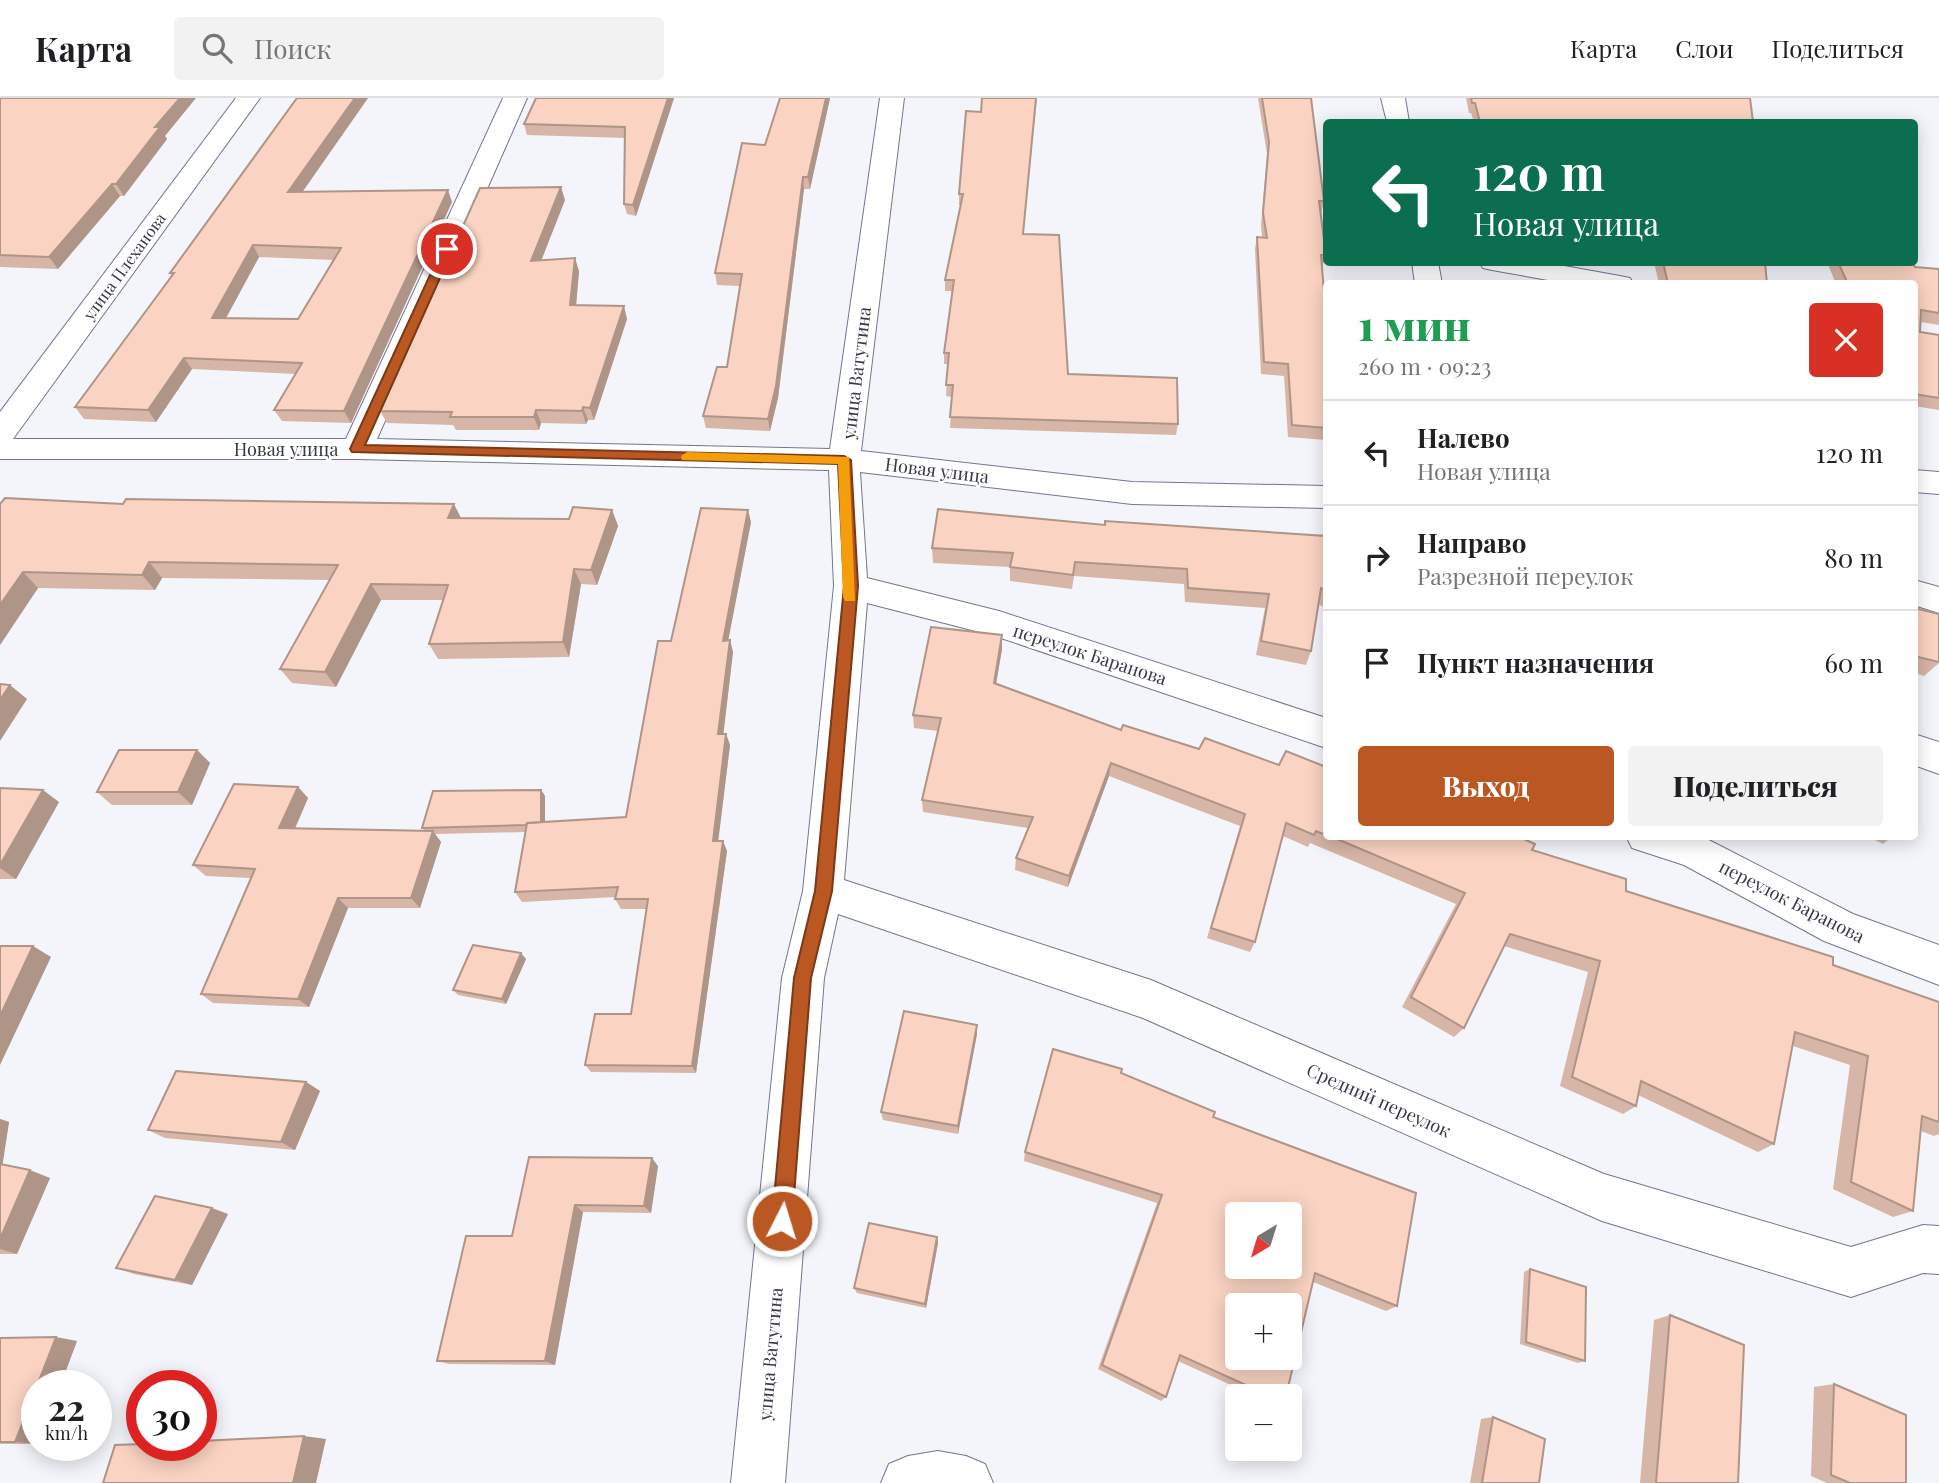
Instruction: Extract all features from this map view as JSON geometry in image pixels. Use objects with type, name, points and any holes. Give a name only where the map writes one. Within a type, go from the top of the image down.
[{"type":"street","name":"улица Плеханова","points":[[0,434],[248,98]]},
{"type":"street","points":[[357,449],[515,98]]},
{"type":"street","name":"улица Ватутина","points":[[758,1483],[803,978],[823,891],[851,586],[844,460],[891,98]]},
{"type":"street","points":[[1393,98],[1397,119]]},
{"type":"street","points":[[1515,266],[1597,280]]},
{"type":"street","name":"Новая улица","points":[[0,449],[357,449],[844,460],[1132,493],[1323,498]]},
{"type":"street","points":[[1918,481],[1939,483]]},
{"type":"street","name":"переулок Баранова","points":[[851,586],[999,624],[1323,732]]},
{"type":"street","points":[[1918,593],[1939,600]]},
{"type":"street","points":[[1918,750],[1939,758]]},
{"type":"street","name":"переулок Баранова","points":[[1658,840],[1696,852],[1839,928],[1939,965]]},
{"type":"street","name":"Средний переулок","points":[[823,891],[1151,1000],[1602,1197],[1851,1272],[1923,1249],[1939,1250]]},
{"type":"street","points":[[908,1483],[939,1478],[966,1483]]},
{"type":"building","points":[[0,98],[180,98],[155,127],[160,127],[116,184],[112,184],[49,257],[0,255]]},
{"type":"building","points":[[297,98],[355,98],[288,192],[448,190],[344,411],[274,410],[302,363],[184,358],[148,410],[75,407],[174,273],[170,273]],"holes":[[[253,245],[341,248],[298,319],[212,318]]]},
{"type":"building","points":[[536,98],[668,98],[633,205],[624,204],[625,127],[524,124]]},
{"type":"building","points":[[780,98],[826,98],[808,177],[803,177],[776,386],[768,419],[703,416],[717,367],[727,367],[742,274],[715,273],[742,143],[765,145]]},
{"type":"building","points":[[982,98],[1036,98],[1023,234],[1059,235],[1068,374],[1177,378],[1178,424],[950,417],[953,385],[946,385],[949,353],[944,353],[954,280],[945,280],[963,194],[959,194],[966,111],[981,112]]},
{"type":"building","points":[[1262,98],[1311,98],[1323,193],[1323,201],[1319,201],[1323,232],[1323,428],[1292,425],[1288,364],[1264,362],[1257,237],[1267,238],[1263,213],[1269,142]]},
{"type":"building","points":[[1471,98],[1750,98],[1753,119],[1479,119],[1475,103],[1472,103]]},
{"type":"building","points":[[561,187],[531,261],[575,258],[570,305],[624,306],[590,408],[583,407],[582,411],[536,410],[534,417],[450,417],[452,412],[380,411],[480,188]]},
{"type":"building","points":[[1664,266],[1765,266],[1767,280],[1667,280]]},
{"type":"building","points":[[1840,266],[1914,266],[1939,269],[1939,313],[1921,310],[1920,332],[1939,335],[1939,398],[1918,395],[1918,280],[1846,280]]},
{"type":"building","points":[[5,498],[123,504],[126,499],[454,504],[448,518],[569,519],[573,507],[612,510],[591,570],[574,569],[563,642],[429,644],[448,585],[371,584],[325,672],[280,669],[338,565],[149,562],[142,575],[23,572],[0,605],[0,504]]},
{"type":"building","points":[[701,508],[748,510],[723,641],[730,640],[718,734],[726,734],[713,841],[723,841],[692,1066],[585,1065],[595,1014],[631,1014],[648,899],[615,899],[618,887],[515,892],[527,823],[626,817],[658,641],[671,641]]},
{"type":"building","points":[[938,509],[1105,525],[1105,521],[1323,536],[1323,589],[1321,588],[1311,651],[1261,641],[1269,594],[1188,588],[1187,569],[1075,562],[1073,575],[1010,567],[1013,553],[932,548]]},
{"type":"building","points":[[1918,609],[1939,614],[1939,662],[1918,657]]},
{"type":"building","points":[[931,627],[1002,635],[994,683],[1121,730],[1123,725],[1199,749],[1205,738],[1279,765],[1286,751],[1323,766],[1323,834],[1316,831],[1314,835],[1286,823],[1255,942],[1211,928],[1245,814],[1111,763],[1069,876],[1016,858],[1033,817],[922,800],[941,718],[913,715]]},
{"type":"building","points":[[0,684],[10,685],[0,700]]},
{"type":"building","points":[[119,750],[197,750],[178,792],[97,792]]},
{"type":"building","points":[[234,784],[298,787],[279,828],[433,831],[411,898],[338,898],[298,999],[201,994],[255,869],[193,865]]},
{"type":"building","points":[[0,788],[43,790],[0,865]]},
{"type":"building","points":[[541,790],[541,822],[526,825],[422,828],[433,791]]},
{"type":"building","points":[[1339,840],[1526,840],[1535,844],[1532,850],[1626,879],[1626,891],[1833,957],[1833,965],[1939,1002],[1939,1122],[1922,1116],[1913,1211],[1851,1182],[1868,1056],[1795,1032],[1774,1144],[1641,1081],[1636,1106],[1572,1077],[1600,961],[1510,934],[1464,1028],[1411,997],[1465,893]]},
{"type":"building","points":[[473,945],[521,953],[502,999],[453,990]]},
{"type":"building","points":[[0,946],[33,946],[0,1016]]},
{"type":"building","points":[[904,1011],[977,1025],[958,1126],[881,1112]]},
{"type":"building","points":[[1053,1049],[1122,1069],[1121,1073],[1215,1112],[1213,1117],[1416,1193],[1397,1306],[1315,1273],[1302,1328],[1302,1293],[1225,1293],[1225,1370],[1292,1370],[1289,1384],[1244,1384],[1180,1355],[1166,1397],[1102,1365],[1162,1195],[1025,1152]]},
{"type":"building","points":[[176,1071],[306,1082],[281,1142],[148,1130]]},
{"type":"building","points":[[529,1157],[652,1158],[644,1206],[575,1205],[545,1361],[437,1361],[466,1236],[512,1236]]},
{"type":"building","points":[[0,1164],[30,1170],[0,1239]]},
{"type":"building","points":[[155,1196],[212,1208],[175,1280],[116,1268]]},
{"type":"building","points":[[869,1223],[937,1237],[925,1304],[854,1288]]},
{"type":"building","points":[[1530,1269],[1586,1287],[1585,1361],[1526,1342]]},
{"type":"building","points":[[1670,1315],[1744,1345],[1738,1483],[1656,1483]]},
{"type":"building","points":[[56,1337],[43,1370],[21,1370],[21,1427],[15,1442],[0,1442],[0,1338]]},
{"type":"building","points":[[1834,1384],[1906,1415],[1906,1483],[1850,1483],[1831,1475]]},
{"type":"building","points":[[1493,1417],[1545,1439],[1539,1483],[1482,1483]]},
{"type":"building","points":[[304,1436],[293,1483],[103,1483],[115,1445],[126,1445],[126,1461],[217,1461],[217,1440]]},
{"type":"slow traffic","points":[[687,456],[844,460],[850,597]]},
{"type":"route","points":[[447,249],[357,449],[844,460],[851,586],[823,891],[803,978],[782,1221]]}]
